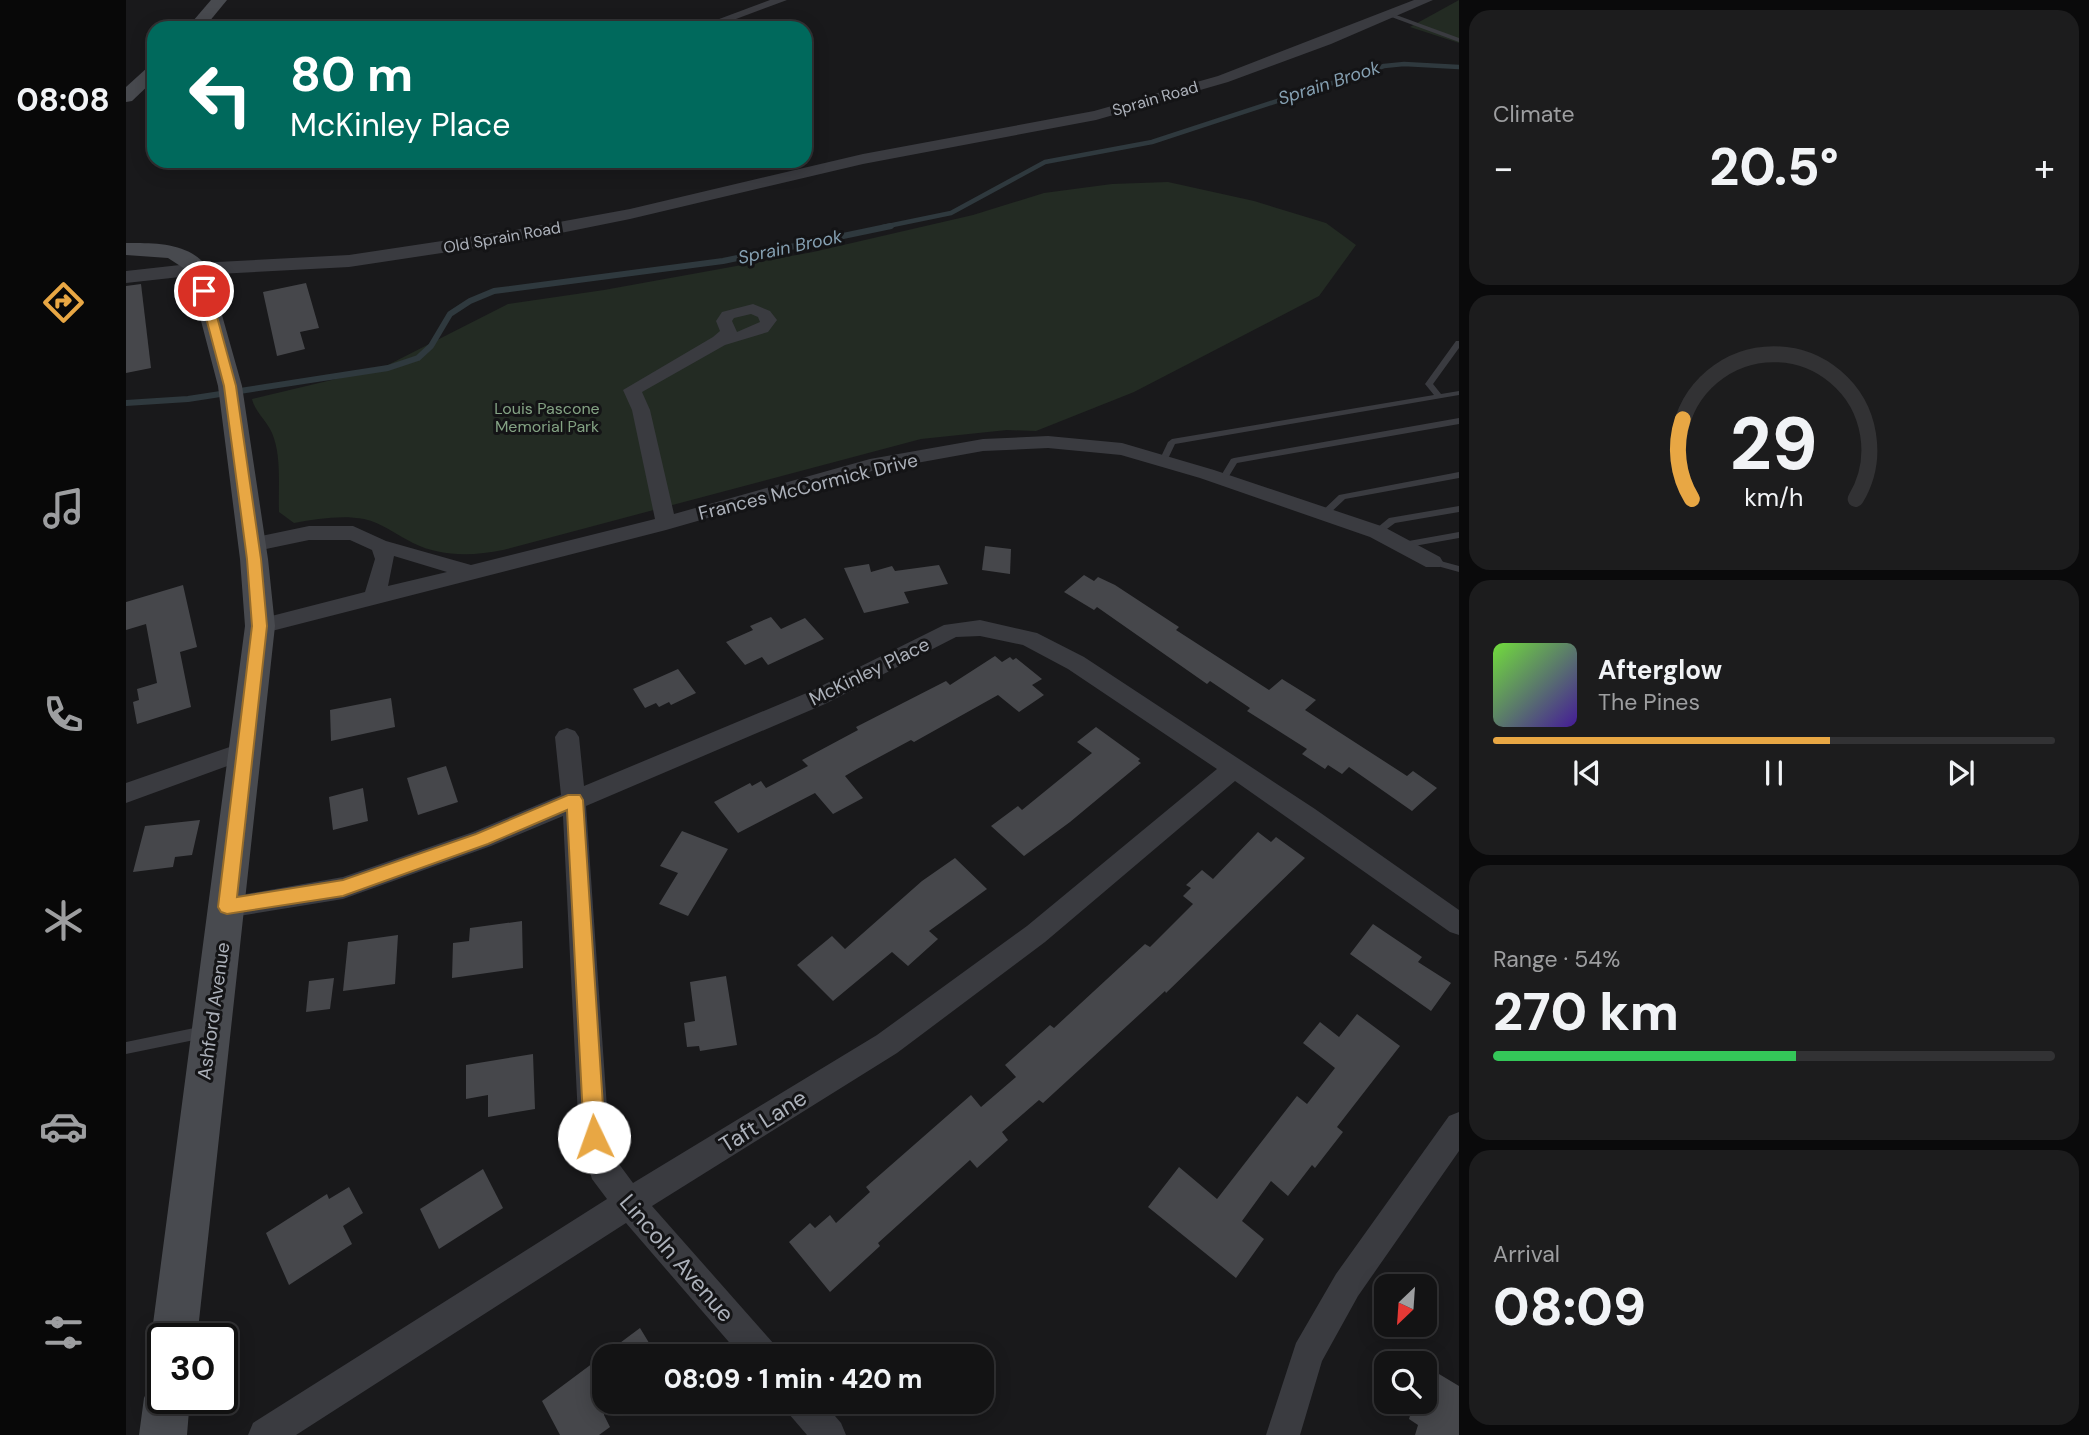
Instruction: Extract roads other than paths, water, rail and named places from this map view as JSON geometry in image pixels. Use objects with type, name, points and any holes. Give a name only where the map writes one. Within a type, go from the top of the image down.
[{"type":"main road","points":[[202,21],[222,0]]},
{"type":"main road","points":[[126,97],[147,78]]},
{"type":"main road","points":[[126,249],[171,252],[191,259],[198,270]]},
{"type":"main road","name":"Ashford Avenue","points":[[176,1323],[260,626],[231,395],[198,270]]},
{"type":"main road","points":[[163,1435],[165,1414]]},
{"type":"street","points":[[721,21],[782,0]]},
{"type":"street","name":"Sprain Road","points":[[872,157],[1096,115],[1223,79],[1426,0]]},
{"type":"street","name":"Old Sprain Road","points":[[126,277],[349,261],[521,235],[630,214],[872,157]]},
{"type":"street","points":[[666,523],[641,410],[632,390],[719,341]]},
{"type":"street","name":"Frances McCormick Drive","points":[[260,626],[666,523],[870,466],[984,444],[1048,442],[1122,449],[1223,479],[1377,532],[1433,562]]},
{"type":"street","points":[[251,545],[330,532],[353,533],[380,546],[433,559],[470,572]]},
{"type":"street","points":[[375,595],[385,559],[380,546]]},
{"type":"street","name":"McKinley Place","points":[[227,907],[343,888],[482,839],[817,698],[952,630],[980,628],[1029,639],[1076,663],[1306,816],[1459,924]]},
{"type":"street","name":"Lincoln Avenue","points":[[567,737],[574,800],[594,1137],[603,1168],[629,1203],[752,1344]]},
{"type":"street","points":[[126,793],[244,751]]},
{"type":"street","name":"Taft Lane","points":[[265,1435],[629,1203],[887,1044],[1036,934],[1233,769]]},
{"type":"street","points":[[1283,1435],[1308,1355],[1346,1284],[1459,1126]]},
{"type":"street","points":[[812,1414],[829,1435]]},
{"type":"lane","points":[[1388,14],[1459,40]]},
{"type":"lane","points":[[1438,396],[1429,384],[1459,343]]},
{"type":"lane","points":[[1163,461],[1172,442],[1459,393]]},
{"type":"lane","points":[[1223,479],[1234,461],[1459,421]]},
{"type":"lane","points":[[1324,514],[1342,497],[1459,475]]},
{"type":"lane","points":[[1377,532],[1392,520],[1459,509]]},
{"type":"lane","points":[[1402,545],[1459,535]]},
{"type":"lane","points":[[1433,562],[1459,569]]},
{"type":"lane","points":[[126,1048],[211,1031]]},
{"type":"waterway","name":"Sprain Brook","points":[[883,227],[951,213],[1045,162],[1152,142],[1384,66],[1404,64],[1459,67]]},
{"type":"waterway","name":"Sprain Brook","points":[[126,403],[188,399],[388,368],[418,358],[431,346],[450,314],[470,301],[494,291],[723,261],[891,226]]},
{"type":"park label","name":"Louis Pascone Memorial Park","points":[[547,417]]}]
